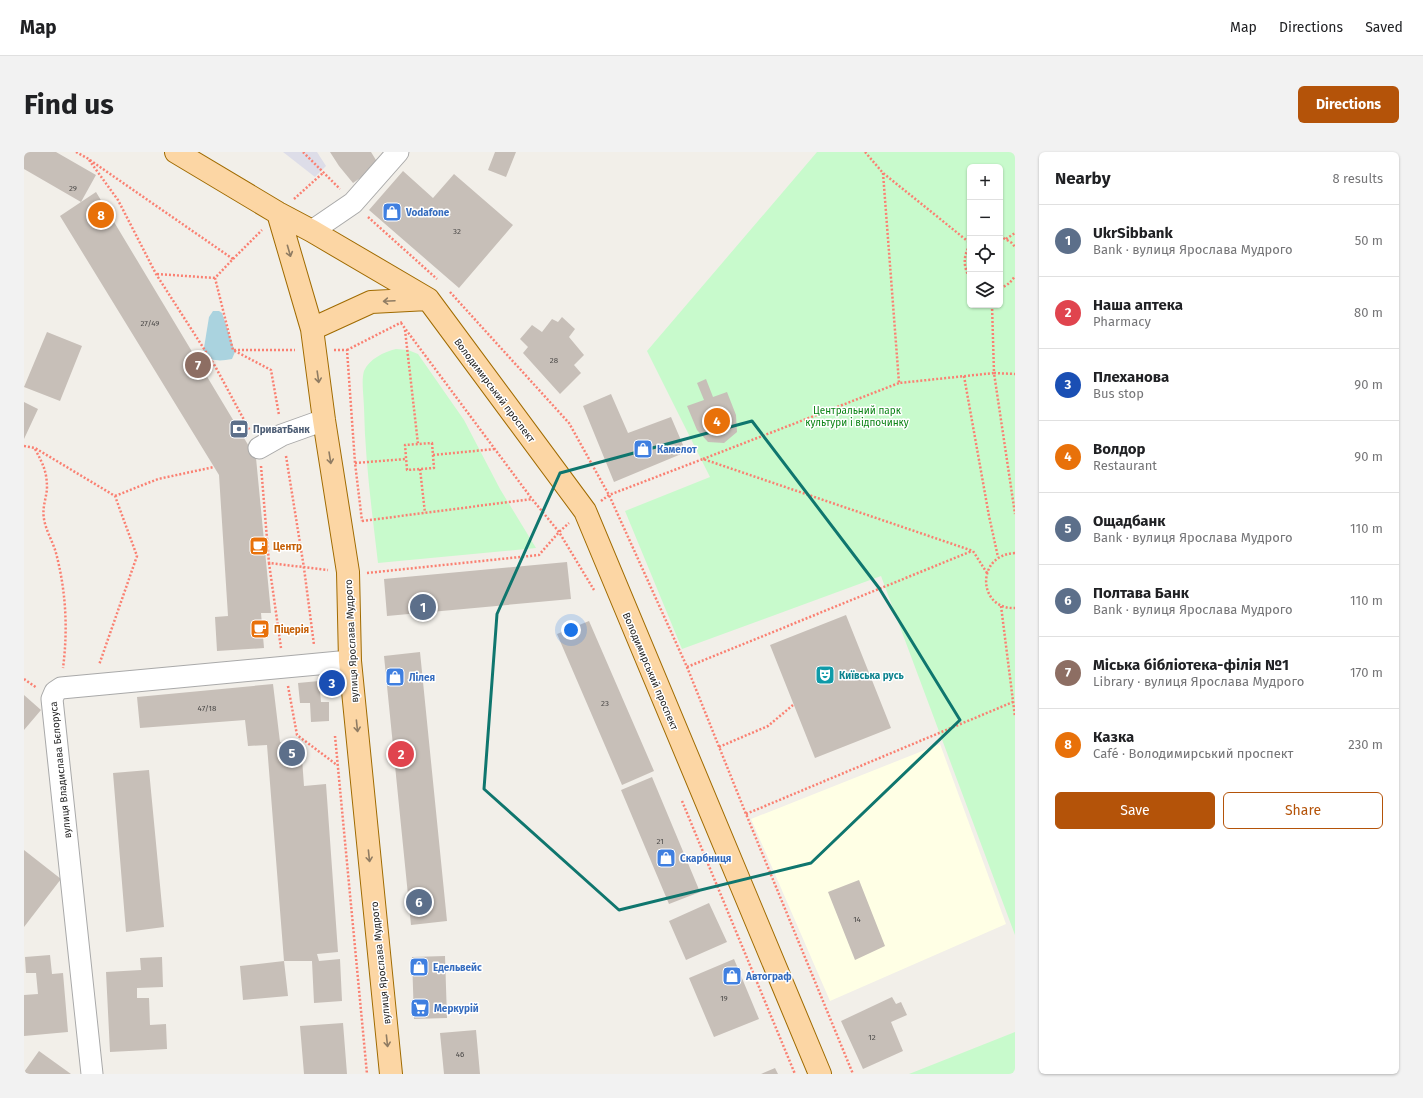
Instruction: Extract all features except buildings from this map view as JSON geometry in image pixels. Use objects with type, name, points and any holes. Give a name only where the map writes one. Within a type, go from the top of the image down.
[{"type":"main road","name":"Володимирський проспект","points":[[176,152],[278,213],[312,231],[428,299],[585,511],[820,1074]]},
{"type":"main road","name":"вулиця Ярослава Мудрого","points":[[278,213],[312,329],[324,420],[348,572],[340,662],[391,1074]]},
{"type":"main road","points":[[312,329],[371,302],[428,299]]},
{"type":"street","points":[[312,231],[353,203],[389,156]]},
{"type":"street","points":[[260,448],[282,435],[324,420]]},
{"type":"street","name":"вулиця Владислава Бєлоруса","points":[[92,1074],[52,699],[55,692],[61,688],[340,662]]},
{"type":"path","points":[[76,152],[87,158],[233,260],[215,278],[156,274]]},
{"type":"path","points":[[865,152],[883,173],[967,242]]},
{"type":"path","points":[[87,158],[118,200],[156,274],[214,366],[260,448]]},
{"type":"path","points":[[883,173],[899,383]]},
{"type":"path","points":[[1006,239],[1015,233]]},
{"type":"path","points":[[1003,238],[1012,243],[1015,247]]},
{"type":"path","points":[[967,250],[964,262],[967,273]]},
{"type":"path","points":[[1003,287],[1012,281],[1015,276]]},
{"type":"path","points":[[215,278],[233,350],[271,370],[304,568],[314,648],[340,662]]},
{"type":"path","points":[[992,308],[994,373],[1015,514]]},
{"type":"path","points":[[401,323],[532,499],[559,532],[596,592]]},
{"type":"path","points":[[405,329],[418,444]]},
{"type":"path","points":[[703,459],[899,383],[994,373],[1015,374]]},
{"type":"path","points":[[964,376],[989,516],[998,557]]},
{"type":"path","points":[[432,443],[434,468],[407,470],[405,445],[418,444],[432,443]]},
{"type":"path","points":[[24,446],[35,448],[115,496],[137,556],[92,686]]},
{"type":"path","points":[[35,448],[45,468],[47,490],[43,508],[44,520],[56,552],[65,596],[66,644],[61,688]]},
{"type":"path","points":[[433,455],[495,449]]},
{"type":"path","points":[[356,463],[406,459]]},
{"type":"path","points":[[115,496],[158,479],[214,467]]},
{"type":"path","points":[[420,469],[425,513]]},
{"type":"path","points":[[362,521],[532,499]]},
{"type":"path","points":[[687,667],[973,551]]},
{"type":"path","points":[[1015,553],[998,557],[990,565],[986,582],[991,598],[1001,606],[1015,608]]},
{"type":"path","points":[[1001,606],[1015,717]]},
{"type":"path","points":[[746,814],[1013,702]]},
{"type":"path","points":[[719,747],[768,726],[793,705]]},
{"type":"path","points":[[335,734],[367,1074]]},
{"type":"path","points":[[681,798],[795,1074]]},
{"type":"highlighted area","points":[[752,421],[879,588],[960,720],[811,863],[619,910],[484,789],[497,614],[560,473]]},
{"type":"shaded area","points":[[283,152],[317,152],[326,166],[315,177]]},
{"type":"shaded area","points":[[940,744],[1006,924],[830,1001],[751,819]]},
{"type":"green space","name":"Центральний парк культури і відпочинку","points":[[817,152],[1015,152],[1015,935],[881,576],[682,649],[625,511],[710,477],[647,351]]},
{"type":"green space","points":[[396,349],[408,350],[418,354],[464,420],[500,489],[536,548],[378,563],[367,466],[363,380],[364,371],[369,363],[382,354]]},
{"type":"green space","points":[[1015,1032],[1015,1074],[909,1074]]},
{"type":"water","points":[[213,311],[219,311],[222,313],[235,352],[232,359],[217,360],[206,357],[203,354],[209,317]]},
{"type":"place","name":"Vodafone","points":[[392,212]]},
{"type":"place","name":"Казка","points":[[101,215]]},
{"type":"place","name":"Міська бібліотека-філія №1","points":[[198,365]]},
{"type":"place","name":"Волдор","points":[[717,421]]},
{"type":"place","name":"ПриватБанк","points":[[239,429]]},
{"type":"place","name":"Камелот","points":[[643,449]]},
{"type":"place","name":"Центр","points":[[259,546]]},
{"type":"place","name":"UkrSibbank","points":[[423,607]]},
{"type":"place","name":"Піцерія","points":[[260,629]]},
{"type":"place","name":"Київська русь","points":[[825,675]]},
{"type":"place","name":"Лілея","points":[[395,677]]},
{"type":"place","name":"Плеханова","points":[[332,683]]},
{"type":"place","name":"Ощадбанк","points":[[292,753]]},
{"type":"place","name":"Наша аптека","points":[[401,754]]},
{"type":"place","name":"Скарбниця","points":[[666,858]]},
{"type":"place","name":"Полтава Банк","points":[[419,902]]},
{"type":"place","name":"Едельвейс","points":[[419,967]]},
{"type":"place","name":"Автограф","points":[[732,976]]},
{"type":"place","name":"Меркурій","points":[[420,1008]]}]
